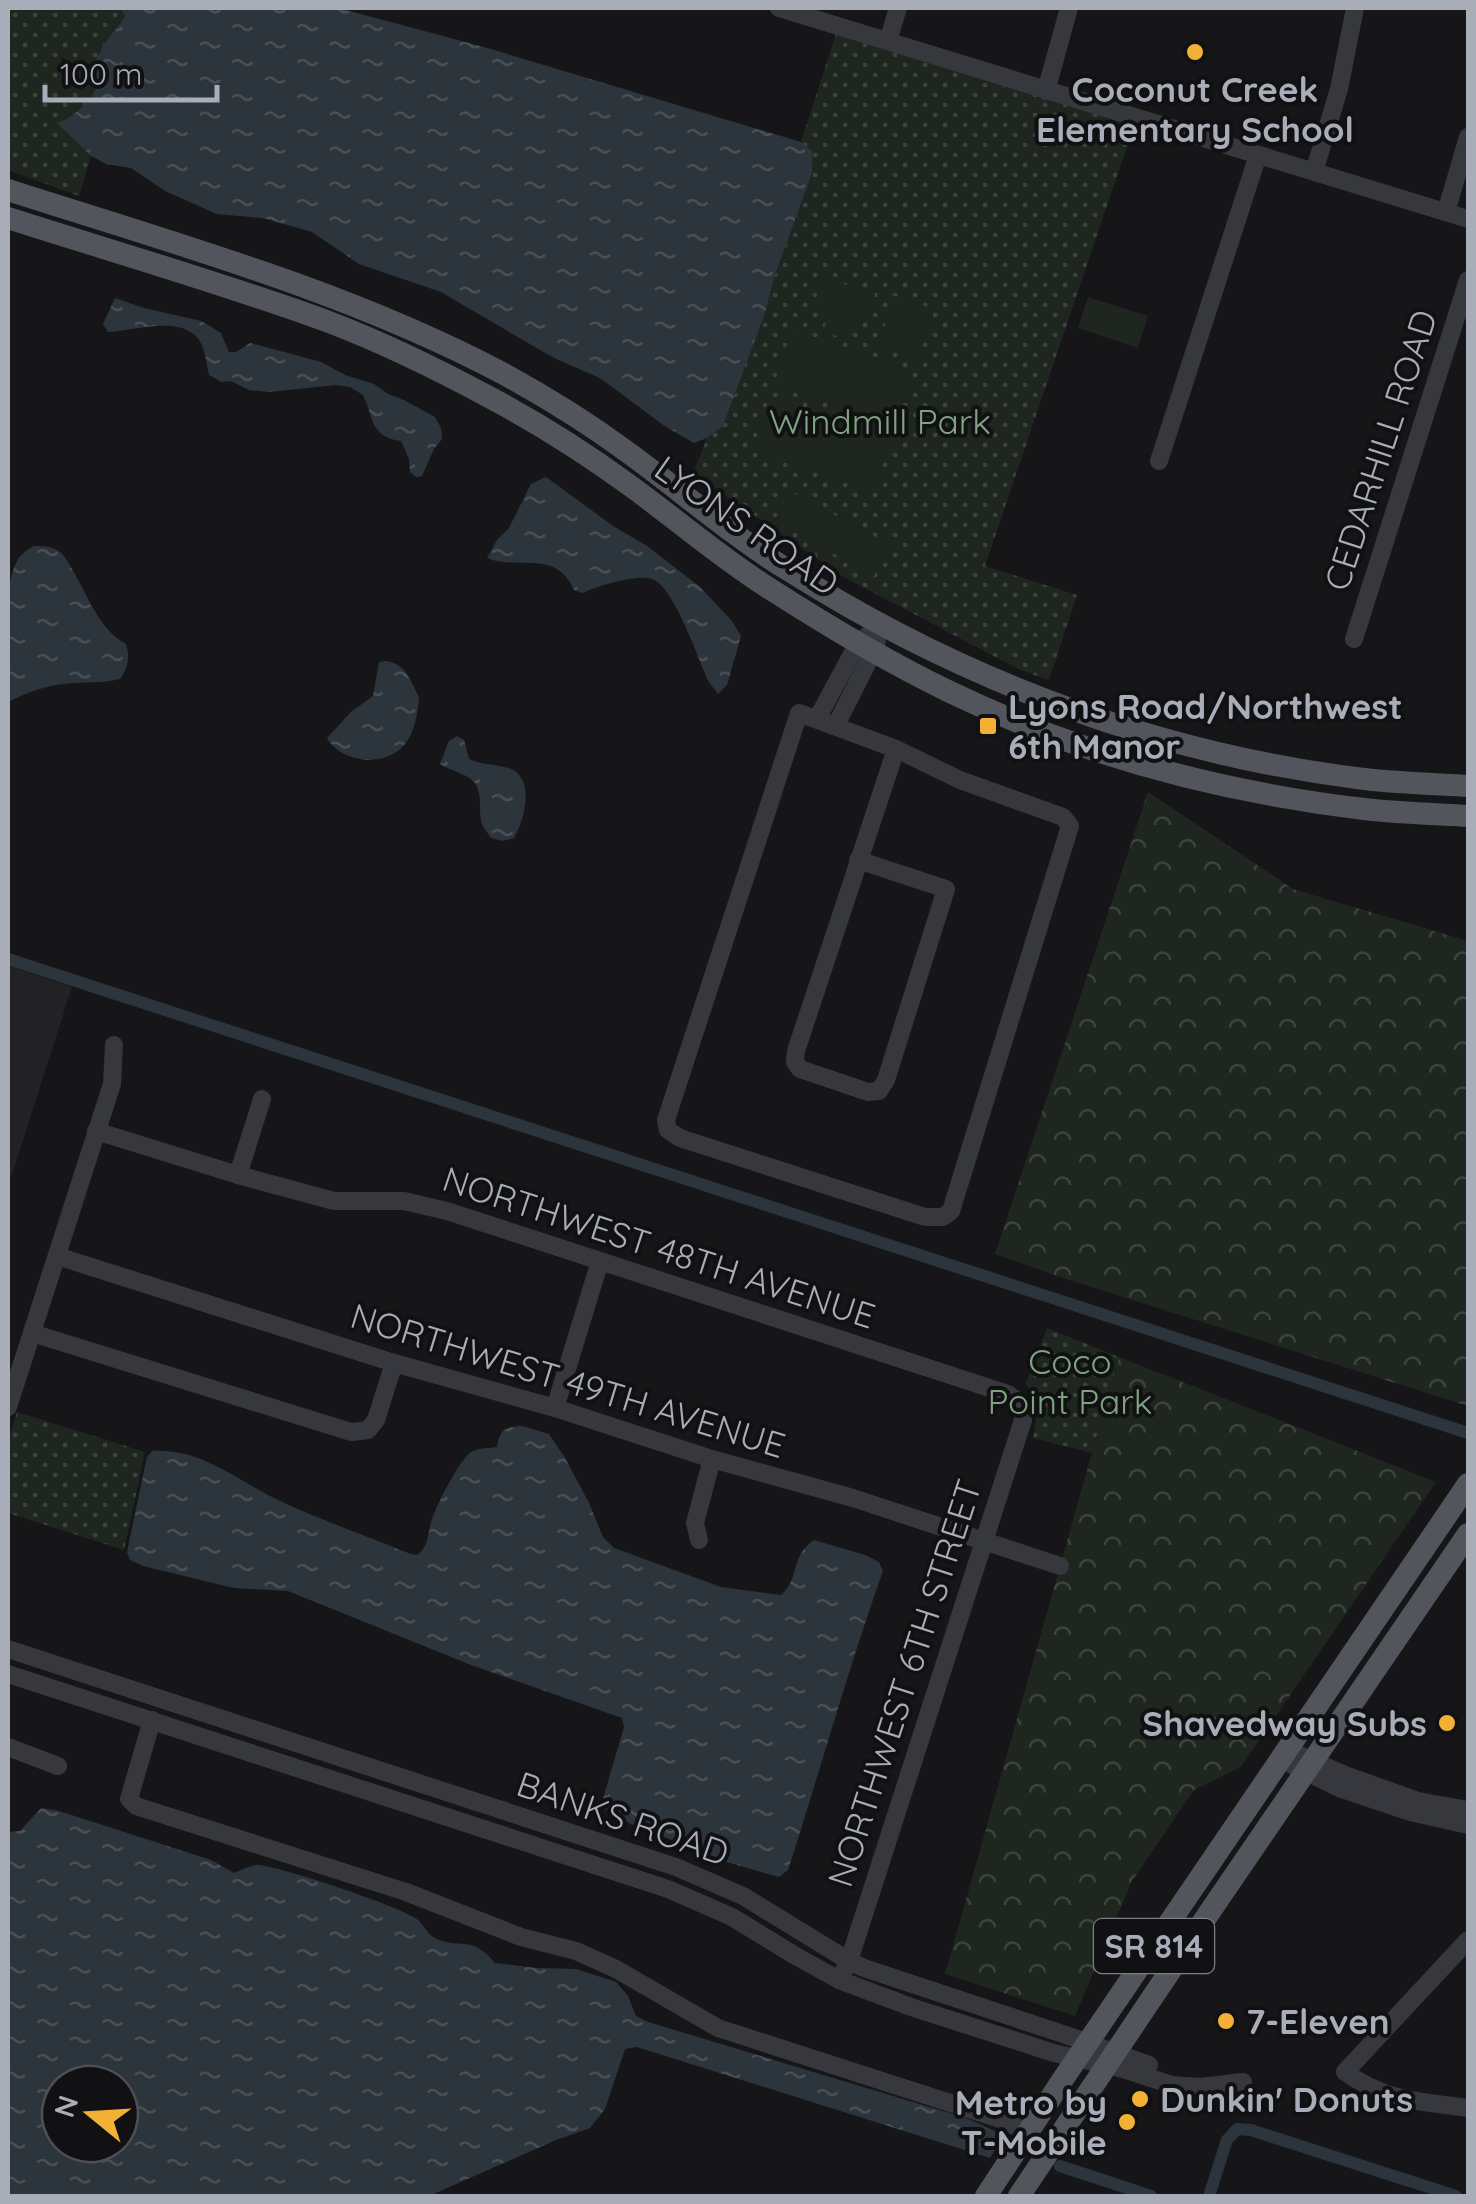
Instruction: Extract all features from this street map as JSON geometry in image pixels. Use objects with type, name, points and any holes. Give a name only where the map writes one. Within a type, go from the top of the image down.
[{"type":"main road","name":"LYONS ROAD","points":[[8,190],[262,271],[419,332],[578,418],[786,569],[881,625],[976,673],[1069,710],[1174,743],[1275,766],[1367,780],[1468,786]]},
{"type":"main road","name":"LYONS ROAD","points":[[8,218],[330,322],[428,366],[558,438],[630,485],[764,586],[865,648],[1032,728],[1197,779],[1368,810],[1468,816]]},
{"type":"main road","points":[[1306,801],[1337,820],[1468,828]]},
{"type":"main road","name":"SR 814","points":[[986,2196],[1468,1484]]},
{"type":"main road","name":"SR 814","points":[[1019,2196],[1468,1534]]},
{"type":"street","points":[[778,8],[1468,220]]},
{"type":"street","points":[[888,42],[898,8]]},
{"type":"street","points":[[1046,90],[1070,8]]},
{"type":"street","points":[[1314,172],[1339,88],[1355,8]]},
{"type":"street","points":[[1446,212],[1468,137]]},
{"type":"street","points":[[1159,462],[1258,155]]},
{"type":"street","name":"CEDARHILL ROAD","points":[[1354,640],[1468,280]]},
{"type":"street","points":[[827,722],[881,625]]},
{"type":"street","points":[[799,713],[896,750],[960,780],[1063,817],[1070,826],[952,1211],[943,1217],[925,1217],[680,1138],[668,1130],[666,1120],[799,713]]},
{"type":"street","points":[[858,860],[946,889],[886,1080],[878,1090],[868,1092],[800,1069],[795,1062],[858,860],[896,750]]},
{"type":"street","points":[[8,1407],[112,1084],[114,1045]]},
{"type":"street","points":[[238,1176],[262,1098]]},
{"type":"street","name":"NORTHWEST 48TH AVENUE","points":[[96,1131],[238,1176],[334,1201],[404,1201],[447,1211],[1008,1394],[1022,1405]]},
{"type":"street","name":"NORTHWEST 49TH AVENUE","points":[[57,1256],[394,1363],[853,1498],[1060,1566]]},
{"type":"street","points":[[555,1408],[600,1262]]},
{"type":"street","points":[[32,1334],[351,1432],[368,1430],[376,1420],[394,1363]]},
{"type":"street","name":"NORTHWEST 6TH STREET","points":[[840,1980],[1023,1420],[1022,1405]]},
{"type":"street","points":[[699,1540],[695,1523],[712,1459]]},
{"type":"street","name":"BANKS ROAD","points":[[8,1650],[676,1867],[743,1896],[849,1961],[1082,2050]]},
{"type":"street","name":"BANKS ROAD","points":[[8,1674],[668,1889],[732,1916],[840,1980],[911,2007],[1182,2076],[1200,2086],[1242,2082]]},
{"type":"street","points":[[152,1720],[129,1798],[136,1806],[406,1892],[521,1937],[576,1951],[616,1969],[718,2028],[1003,2120],[1028,2134]]},
{"type":"street","points":[[8,1748],[58,1766]]},
{"type":"street","points":[[1285,1755],[1418,1802],[1468,1810]]},
{"type":"street","points":[[1311,1767],[1339,1788],[1410,1812],[1468,1824]]},
{"type":"street","points":[[608,1869],[620,1859],[728,1890]]},
{"type":"street","points":[[1468,1940],[1346,2072],[1367,2088],[1397,2098],[1468,2108]]},
{"type":"shaded area","points":[[8,966],[72,987],[8,1187]]},
{"type":"green space","points":[[8,8],[120,8],[126,14],[88,70],[98,83],[92,100],[58,123],[91,156],[79,196],[8,170]]},
{"type":"green space","name":"Windmill Park","points":[[836,34],[1135,123],[985,566],[1077,595],[1049,680],[1020,670],[842,576],[693,473],[707,438],[723,426],[812,173],[812,151],[801,142]]},
{"type":"green space","points":[[823,277],[875,294],[866,322],[850,318],[843,338],[823,332],[830,311],[814,306]]},
{"type":"green space","points":[[894,296],[934,309],[918,359],[878,346]]},
{"type":"green space","points":[[1088,297],[1148,316],[1138,348],[1078,328]]},
{"type":"green space","points":[[797,332],[907,368],[911,375],[896,420],[890,424],[779,386],[775,381],[790,336]]},
{"type":"green space","points":[[774,399],[886,434],[889,440],[875,486],[869,490],[755,451],[768,402]]},
{"type":"green space","points":[[790,491],[891,545],[874,576],[774,521]]},
{"type":"green space","points":[[1148,792],[1293,889],[1468,941],[1468,1406],[995,1254]]},
{"type":"green space","name":"Coco Point Park","points":[[1047,1328],[1119,1357],[1092,1453],[1033,1438],[1038,1406],[1026,1383]]},
{"type":"green space","points":[[1119,1357],[1436,1482],[1241,1767],[1194,1790],[1132,1881],[1075,2016],[945,1974]]},
{"type":"green space","points":[[17,1412],[145,1452],[124,1550],[8,1513],[8,1442]]},
{"type":"water","points":[[120,8],[338,8],[484,47],[801,142],[812,151],[812,173],[723,426],[694,443],[600,378],[554,358],[441,292],[359,264],[312,232],[263,218],[217,214],[165,191],[131,168],[106,164],[91,156],[57,123],[92,100],[97,83],[87,71],[125,15]]},
{"type":"water","points":[[115,298],[201,321],[221,333],[229,352],[250,343],[321,362],[374,384],[435,417],[442,439],[422,476],[416,477],[410,472],[401,441],[378,430],[363,395],[350,387],[269,392],[222,382],[209,375],[201,344],[187,330],[154,326],[108,332],[103,324]]},
{"type":"water","points":[[546,477],[700,587],[732,621],[741,636],[727,685],[718,694],[669,595],[652,579],[627,579],[583,593],[574,590],[566,577],[547,565],[487,558],[509,528],[531,484]]},
{"type":"water","points":[[34,546],[52,548],[62,554],[101,621],[126,644],[128,662],[120,679],[56,685],[8,702],[8,591],[17,561]]},
{"type":"water","points":[[379,662],[403,669],[419,697],[412,732],[399,750],[381,759],[350,756],[327,738],[351,712],[373,696]]},
{"type":"water","points":[[457,736],[464,740],[469,759],[508,768],[522,780],[526,799],[514,838],[491,838],[482,824],[475,783],[440,764],[449,741]]},
{"type":"water","points":[[522,1426],[549,1434],[589,1503],[603,1537],[614,1548],[721,1587],[781,1595],[791,1582],[801,1554],[814,1540],[879,1562],[883,1571],[788,1870],[779,1877],[730,1863],[609,1815],[602,1802],[624,1727],[622,1718],[471,1665],[288,1591],[234,1588],[143,1566],[130,1560],[127,1552],[147,1457],[152,1451],[170,1451],[204,1460],[296,1508],[418,1555],[439,1503],[462,1462],[473,1451],[497,1447],[501,1433],[507,1429]]},
{"type":"water","points":[[41,1808],[211,1860],[234,1873],[256,1865],[311,1878],[408,1914],[433,1937],[479,1948],[495,1963],[576,1969],[616,1982],[628,1996],[636,2016],[648,2022],[966,2118],[1004,2135],[990,2158],[637,2047],[625,2049],[605,2109],[590,2128],[429,2196],[8,2196],[8,1832],[20,1831]]},
{"type":"waterway","points":[[8,959],[1468,1433]]},
{"type":"waterway","points":[[1209,2196],[1227,2140],[1237,2129],[1251,2130],[1456,2196]]},
{"type":"waterway","points":[[1060,2166],[1151,2196]]},
{"type":"place","name":"Coconut Creek Elementary School","points":[[1195,52]]},
{"type":"place","name":"Lyons Road/Northwest 6th Manor","points":[[988,726]]},
{"type":"place","name":"Shavedway Subs","points":[[1447,1723]]},
{"type":"place","name":"7-Eleven","points":[[1226,2021]]},
{"type":"place","name":"Dunkin' Donuts","points":[[1140,2099]]},
{"type":"place","name":"Metro by T-Mobile","points":[[1127,2122]]}]
